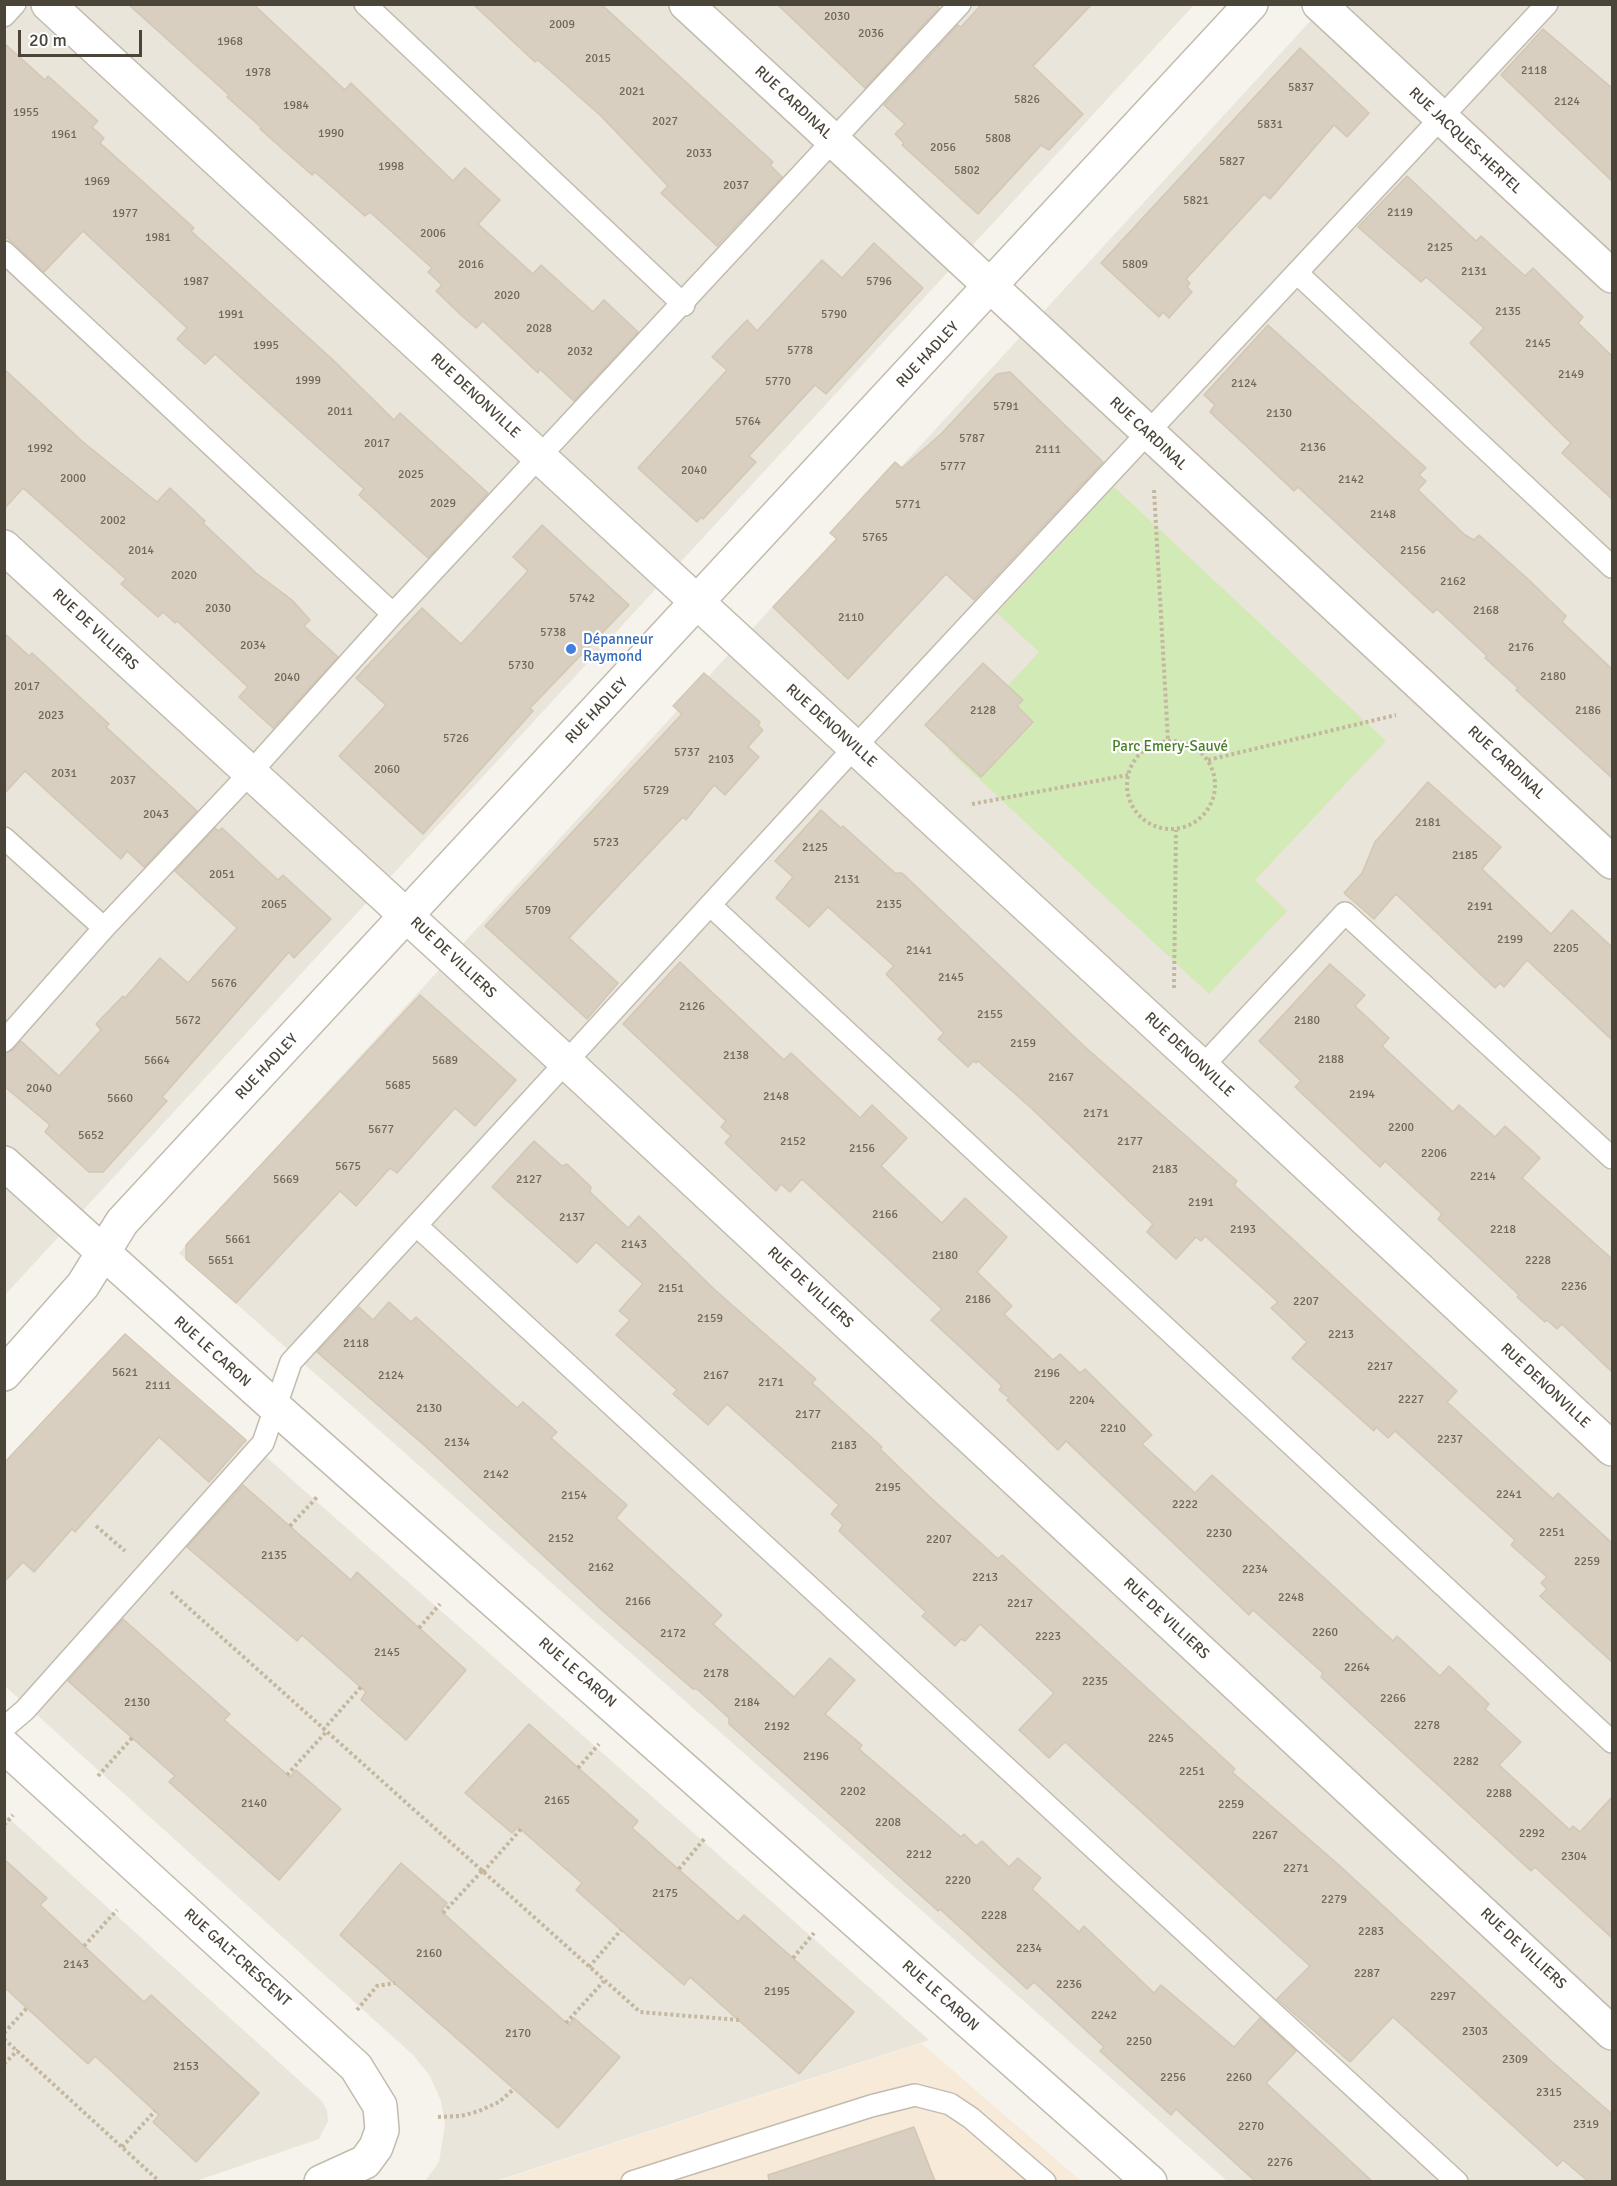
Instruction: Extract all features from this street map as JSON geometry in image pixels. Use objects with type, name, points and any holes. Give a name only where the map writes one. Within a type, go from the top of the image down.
[{"type":"street","name":"RUE DENONVILLE","points":[[48,4],[1202,1067],[1612,1449]]},
{"type":"street","name":"RUE CARDINAL","points":[[686,4],[1612,862]]},
{"type":"street","name":"RUE HADLEY","points":[[4,1374],[83,1285],[122,1222],[1251,4]]},
{"type":"street","name":"RUE JACQUES-HERTEL","points":[[1318,4],[1612,276]]},
{"type":"street","name":"RUE DE VILLIERS","points":[[4,547],[566,1062],[1612,2032]]},
{"type":"street","name":"RUE LE CARON","points":[[4,1163],[274,1407],[1150,2181]]},
{"type":"street","name":"RUE GALT-CRESCENT","points":[[4,1746],[356,2067],[380,2106],[382,2130],[376,2147],[365,2162],[321,2181]]},
{"type":"lane","points":[[4,16],[15,4]]},
{"type":"lane","points":[[365,4],[684,305]]},
{"type":"lane","points":[[4,1041],[104,928],[250,773],[393,614],[684,305],[960,4]]},
{"type":"lane","points":[[4,1728],[25,1710],[263,1443],[291,1362],[854,748],[1547,4]]},
{"type":"lane","points":[[4,252],[393,614]]},
{"type":"lane","points":[[1296,273],[1612,567]]},
{"type":"lane","points":[[4,837],[104,928]]},
{"type":"lane","points":[[710,905],[1612,1742]]},
{"type":"lane","points":[[1202,1067],[1345,913],[1612,1158]]},
{"type":"lane","points":[[417,1226],[1457,2181]]},
{"type":"lane","points":[[632,2181],[871,2106],[915,2096],[950,2104],[971,2118],[1045,2181]]},
{"type":"path","points":[[1154,489],[1168,740]]},
{"type":"path","points":[[1208,760],[1396,715]]},
{"type":"path","points":[[1168,740],[1190,746],[1208,760],[1214,774],[1216,789],[1212,804],[1203,817],[1190,826],[1176,830],[1161,829],[1149,824],[1138,815],[1126,789],[1128,775],[1142,752],[1168,740]]},
{"type":"path","points":[[969,804],[1128,775]]},
{"type":"path","points":[[1174,993],[1176,830]]},
{"type":"path","points":[[290,1526],[320,1493]]},
{"type":"path","points":[[96,1526],[640,2012],[739,2020]]},
{"type":"path","points":[[419,1628],[442,1602]]},
{"type":"path","points":[[287,1775],[361,1688]]},
{"type":"path","points":[[98,1776],[132,1738]]},
{"type":"path","points":[[578,1768],[600,1742]]},
{"type":"path","points":[[4,1825],[13,1815]]},
{"type":"path","points":[[443,1913],[521,1829]]},
{"type":"path","points":[[679,1869],[706,1837]]},
{"type":"path","points":[[84,1946],[117,1910]]},
{"type":"path","points":[[589,1967],[621,1930]]},
{"type":"path","points":[[793,1958],[814,1933]]},
{"type":"path","points":[[566,2022],[604,1981]]},
{"type":"path","points":[[357,2010],[377,1986],[395,1983]]},
{"type":"path","points":[[4,2032],[27,2008]]},
{"type":"path","points":[[4,2038],[160,2181]]},
{"type":"path","points":[[4,2064],[18,2050]]},
{"type":"path","points":[[438,2117],[461,2116],[479,2111],[499,2102],[514,2089]]},
{"type":"path","points":[[122,2147],[155,2111]]},
{"type":"shaded area","points":[[5,5],[1194,5],[5,1295]]},
{"type":"shaded area","points":[[1325,5],[1612,5],[1612,2181],[1227,2181],[179,1253]]},
{"type":"shaded area","points":[[125,1333],[929,2040],[496,2181],[425,2181],[439,2162],[445,2125],[441,2101],[430,2076],[413,2055],[5,1686],[4,1466]]},
{"type":"shaded area","points":[[4,1814],[322,2101],[327,2110],[328,2121],[319,2139],[196,2181],[5,2181]]},
{"type":"shaded area","points":[[921,2043],[1081,2181],[496,2182]]},
{"type":"green space","name":"Parc Emery-Sauvé","points":[[1114,487],[1386,741],[1255,880],[1287,911],[1209,994],[948,750],[1039,652],[997,613]]},
{"type":"building","points":[[128,4],[253,4],[345,90],[351,83],[453,181],[465,168],[500,200],[478,224],[533,274],[541,265],[593,312],[604,300],[638,332],[574,401],[540,369],[538,373],[483,321],[476,328],[461,315],[436,291],[442,285],[428,272],[432,268],[370,212],[365,216],[315,172],[312,175],[260,129],[262,128],[227,97],[229,95]]},
{"type":"building","points":[[473,4],[601,4],[773,162],[770,165],[782,177],[717,246],[661,193],[668,186],[601,116],[538,60],[535,62]]},
{"type":"building","points":[[777,4],[935,4],[939,8],[865,88]]},
{"type":"building","points":[[982,4],[1092,4],[1033,66],[1083,114],[1049,150],[1041,145],[978,214],[902,145],[904,143],[895,134],[905,124],[884,105],[958,25],[961,27]]},
{"type":"building","points":[[1543,29],[1612,88],[1612,181],[1501,75]]},
{"type":"building","points":[[4,43],[45,80],[48,76],[98,121],[92,127],[104,138],[100,143],[194,228],[191,231],[332,359],[394,420],[400,413],[488,493],[428,558],[359,495],[364,489],[215,354],[205,364],[177,339],[187,328],[83,231],[44,272],[4,235]]},
{"type":"building","points":[[1300,48],[1369,113],[1347,137],[1334,125],[1270,199],[1264,194],[1186,279],[1190,283],[1187,287],[1192,292],[1169,318],[1163,312],[1159,317],[1101,263]]},
{"type":"building","points":[[1407,176],[1476,241],[1481,236],[1525,276],[1533,268],[1583,317],[1578,323],[1612,356],[1612,499],[1562,453],[1571,443],[1470,343],[1484,328],[1426,277],[1421,282],[1358,227]]},
{"type":"building","points":[[874,243],[923,288],[826,394],[815,385],[749,456],[756,462],[703,519],[701,517],[697,522],[638,468],[727,370],[712,357],[747,320],[757,331],[822,260],[842,278]]},
{"type":"building","points":[[1268,325],[1426,468],[1419,475],[1426,481],[1418,490],[1465,535],[1474,540],[1479,535],[1530,581],[1566,616],[1562,622],[1612,669],[1612,778],[1516,690],[1518,688],[1485,658],[1487,656],[1437,609],[1433,613],[1298,487],[1294,491],[1210,412],[1215,405],[1204,395]]},
{"type":"building","points":[[4,369],[83,442],[157,502],[170,488],[256,573],[292,600],[310,620],[304,626],[338,657],[273,728],[239,697],[248,687],[177,621],[175,623],[163,612],[158,617],[121,584],[126,579],[23,488],[4,509]]},
{"type":"building","points":[[1010,372],[1103,462],[974,600],[946,574],[848,679],[773,607],[837,539],[830,533],[895,462],[902,468],[941,434],[997,374]]},
{"type":"building","points":[[542,525],[629,605],[530,708],[533,711],[423,834],[339,756],[386,705],[356,678],[422,608],[461,644],[528,571],[513,557]]},
{"type":"building","points":[[4,633],[29,656],[32,653],[109,724],[106,727],[197,811],[144,867],[127,851],[121,859],[25,771],[4,794]]},
{"type":"building","points":[[983,663],[1023,700],[1017,706],[1033,722],[981,777],[925,725]]},
{"type":"building","points":[[704,673],[760,722],[758,725],[763,730],[748,747],[759,757],[725,795],[714,785],[686,820],[683,817],[569,938],[618,983],[587,1019],[485,926],[682,714],[673,706]]},
{"type":"building","points":[[1428,782],[1501,847],[1482,869],[1551,934],[1572,910],[1612,947],[1612,1040],[1527,960],[1504,987],[1500,983],[1495,988],[1396,894],[1374,919],[1344,893],[1362,873],[1375,842]]},
{"type":"building","points":[[821,810],[841,828],[843,826],[895,873],[902,873],[1085,1047],[1237,1181],[1234,1185],[1457,1391],[1447,1402],[1553,1499],[1558,1493],[1612,1543],[1612,1662],[1540,1596],[1547,1589],[1541,1583],[1547,1577],[1511,1545],[1515,1540],[1395,1431],[1388,1438],[1376,1427],[1374,1431],[1292,1358],[1307,1342],[1271,1308],[1278,1302],[1205,1236],[1201,1241],[1196,1237],[1176,1259],[1147,1232],[1153,1224],[1030,1107],[978,1061],[976,1063],[973,1061],[968,1067],[938,1039],[944,1033],[886,974],[894,966],[828,907],[809,927],[776,898],[793,877],[775,861]]},
{"type":"building","points":[[215,828],[218,831],[222,828],[278,880],[283,875],[331,919],[294,958],[289,952],[162,1097],[167,1101],[103,1172],[89,1172],[45,1132],[50,1125],[4,1086],[4,1053],[13,1050],[21,1041],[59,1076],[101,1030],[96,1024],[123,996],[125,998],[160,958],[188,983],[237,928],[175,871]]},
{"type":"building","points":[[680,962],[784,1060],[791,1053],[860,1118],[872,1105],[907,1138],[881,1166],[942,1223],[965,1198],[1007,1237],[977,1272],[1012,1306],[1004,1314],[1053,1360],[1060,1354],[1080,1373],[1085,1369],[1152,1435],[1142,1444],[1195,1493],[1212,1475],[1393,1641],[1397,1636],[1440,1676],[1449,1666],[1489,1704],[1485,1709],[1521,1742],[1499,1765],[1570,1830],[1573,1826],[1580,1832],[1612,1797],[1612,1938],[1535,1867],[1531,1871],[1321,1677],[1323,1673],[1253,1610],[1249,1615],[1066,1441],[1058,1450],[1007,1400],[1009,1398],[999,1390],[1002,1386],[931,1320],[942,1309],[802,1179],[790,1192],[781,1184],[776,1191],[725,1143],[731,1136],[721,1127],[726,1121],[623,1024]]},
{"type":"building","points":[[1330,964],[1365,995],[1355,1006],[1389,1038],[1382,1046],[1453,1112],[1459,1105],[1495,1137],[1505,1126],[1540,1158],[1522,1178],[1612,1259],[1612,1372],[1562,1324],[1557,1329],[1547,1320],[1545,1322],[1517,1297],[1519,1295],[1438,1219],[1442,1214],[1385,1161],[1380,1167],[1295,1087],[1301,1081],[1259,1041]]},
{"type":"building","points":[[420,995],[516,1080],[475,1126],[455,1108],[397,1173],[390,1168],[356,1206],[340,1191],[236,1303],[186,1259],[186,1245]]},
{"type":"building","points":[[534,1141],[562,1166],[567,1164],[591,1187],[590,1192],[628,1228],[639,1216],[715,1290],[816,1379],[812,1383],[882,1447],[880,1449],[932,1499],[998,1559],[1002,1555],[1235,1769],[1232,1772],[1340,1866],[1550,2060],[1612,2114],[1612,2181],[1588,2181],[1563,2160],[1557,2166],[1393,2017],[1350,2062],[1277,1999],[1310,1966],[1065,1742],[1049,1758],[1019,1730],[1054,1693],[980,1624],[965,1641],[961,1639],[955,1646],[922,1616],[926,1612],[839,1531],[843,1525],[831,1514],[839,1505],[727,1404],[708,1425],[673,1394],[677,1390],[616,1335],[630,1320],[619,1311],[643,1284],[596,1242],[577,1263],[492,1187]]},
{"type":"building","points":[[389,1302],[411,1322],[416,1317],[517,1408],[523,1402],[557,1432],[551,1438],[627,1505],[616,1518],[722,1615],[713,1624],[794,1697],[830,1658],[855,1680],[825,1714],[862,1745],[859,1749],[961,1837],[964,1834],[976,1846],[982,1841],[1009,1867],[1018,1858],[1041,1878],[1032,1889],[1079,1932],[1084,1926],[1154,1993],[1161,1985],[1234,2047],[1260,2018],[1296,2051],[1266,2083],[1372,2181],[1255,2181],[1176,2109],[1171,2115],[1100,2051],[1104,2047],[1034,1982],[1027,1989],[940,1909],[938,1911],[729,1724],[729,1718],[697,1689],[693,1689],[604,1612],[425,1446],[317,1352],[359,1307],[373,1320]]},
{"type":"building","points":[[125,1334],[246,1440],[209,1482],[159,1437],[75,1532],[72,1529],[34,1572],[23,1562],[4,1582],[4,1463]]},
{"type":"building","points":[[243,1485],[351,1580],[357,1572],[466,1670],[406,1740],[361,1700],[366,1692],[302,1635],[297,1641],[187,1547]]},
{"type":"building","points":[[123,1619],[230,1714],[224,1720],[290,1777],[296,1770],[341,1809],[279,1880],[169,1782],[175,1776],[68,1681]]},
{"type":"building","points":[[529,1724],[638,1821],[632,1828],[738,1922],[744,1915],[854,2012],[799,2074],[690,1977],[684,1985],[621,1930],[576,1890],[582,1883],[518,1827],[512,1833],[465,1793]]},
{"type":"building","points":[[4,1859],[47,1898],[40,1905],[144,2002],[151,1995],[259,2093],[196,2162],[153,2122],[159,2115],[95,2056],[88,2064],[4,1987]]},
{"type":"building","points":[[401,1863],[447,1903],[441,1911],[505,1969],[569,2025],[574,2018],[620,2057],[558,2128],[340,1935]]},
{"type":"building","points":[[914,2127],[935,2181],[769,2181],[768,2175]]},
{"type":"place","name":"Dépanneur Raymond","points":[[571,649]]}]
